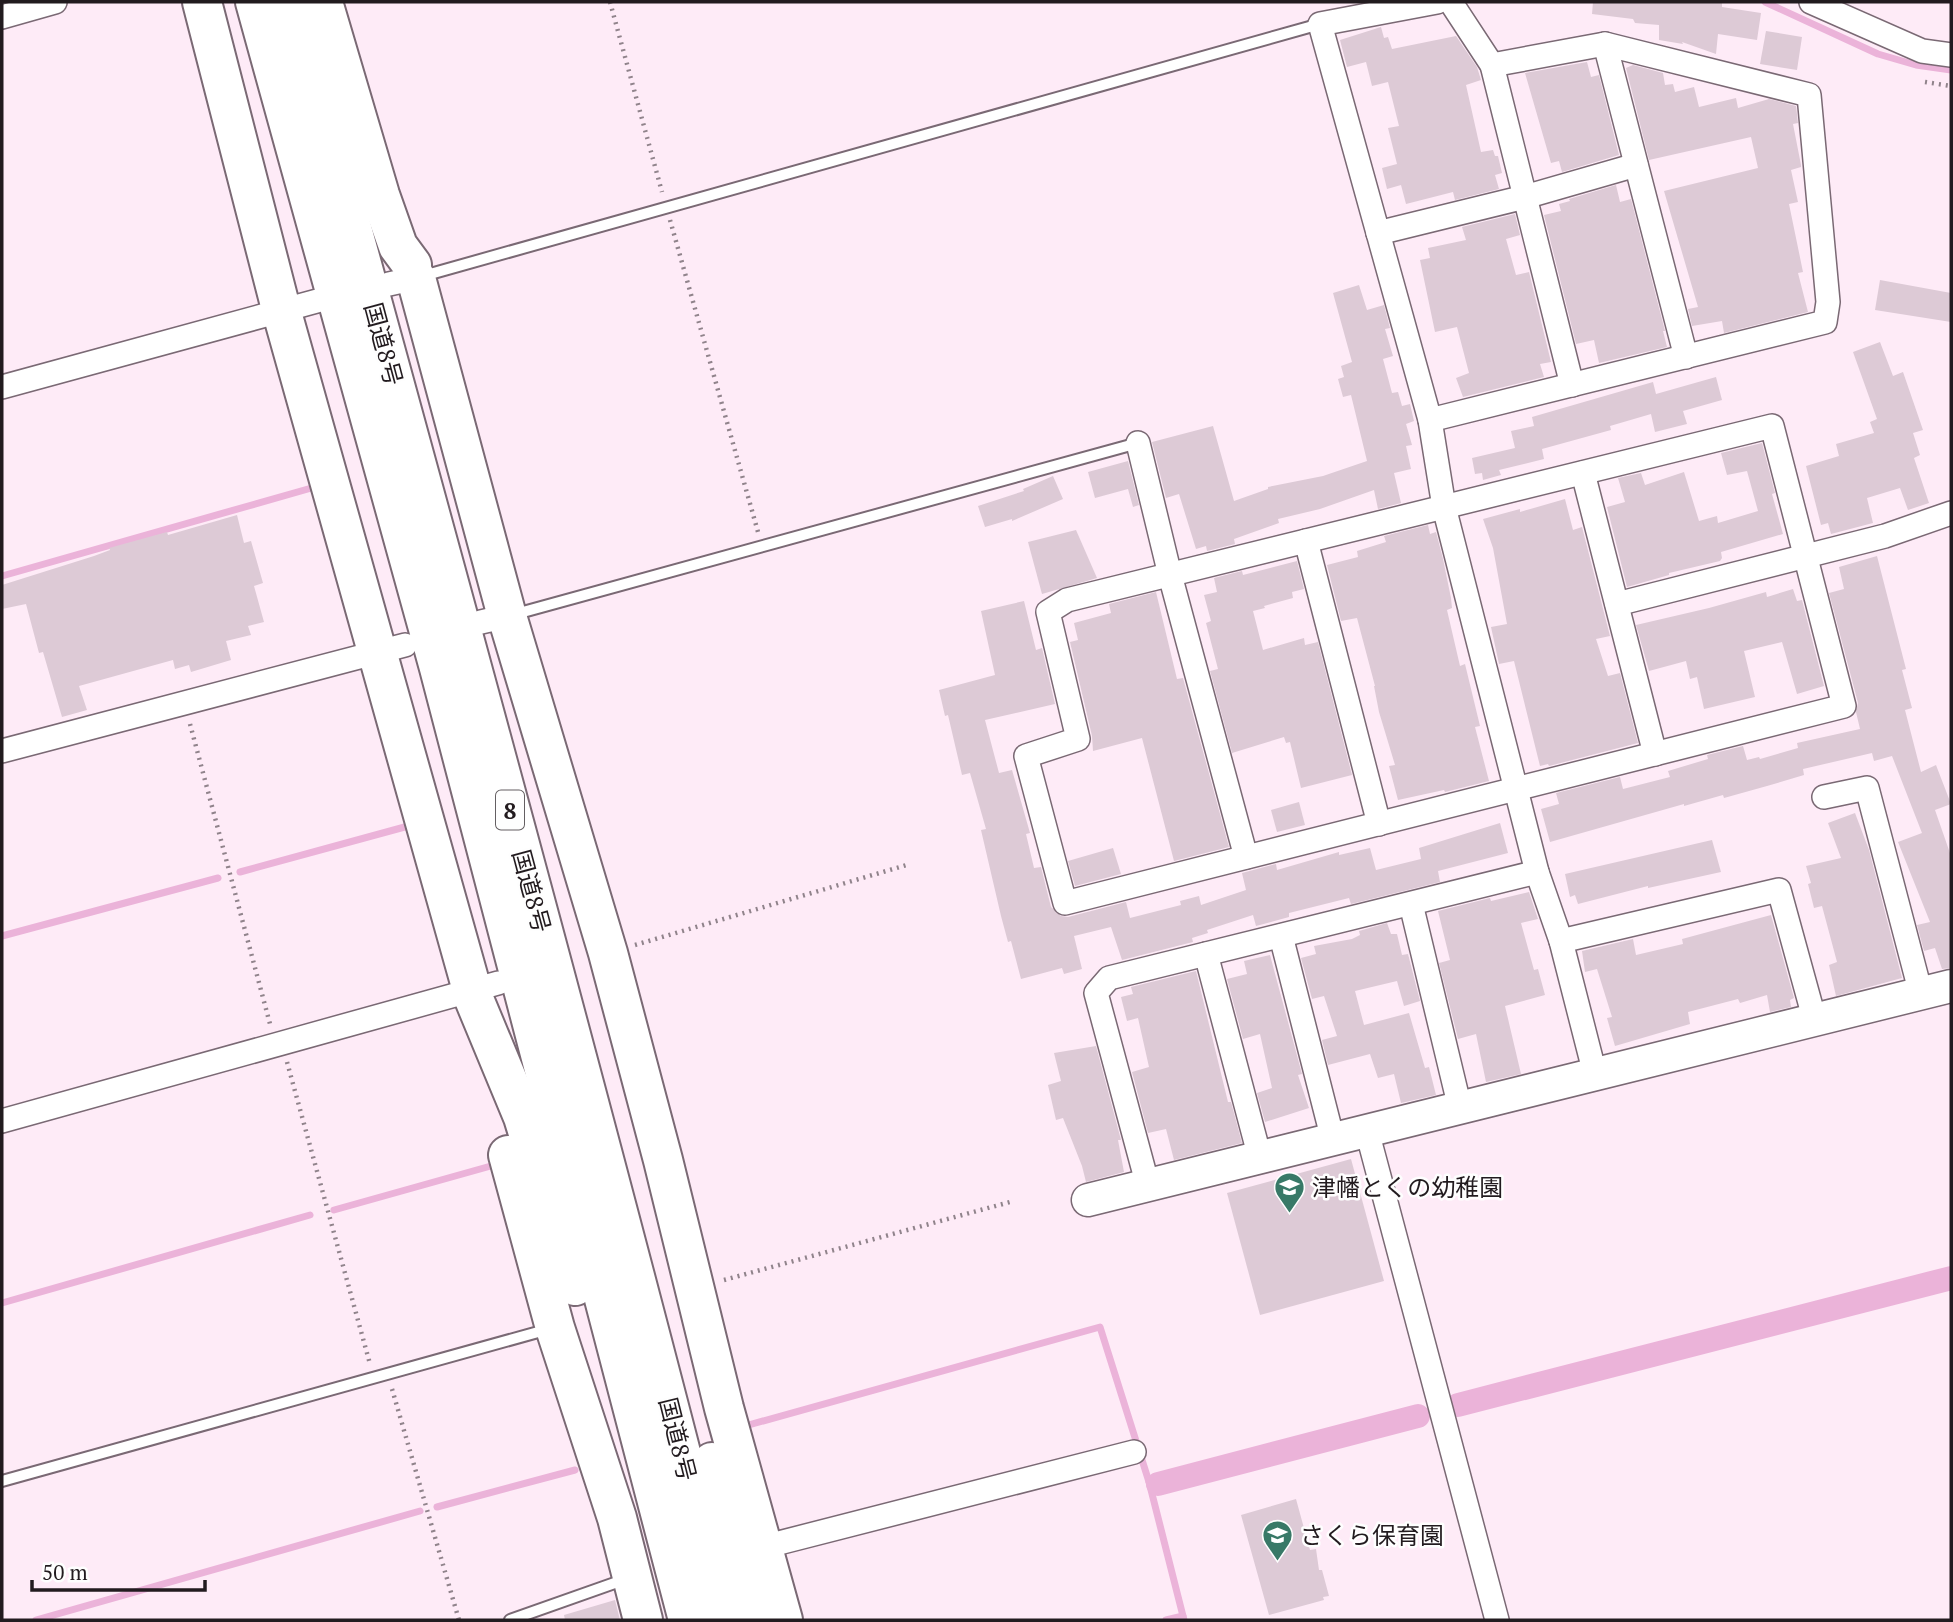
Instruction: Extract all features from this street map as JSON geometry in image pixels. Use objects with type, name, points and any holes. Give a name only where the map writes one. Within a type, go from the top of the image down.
[{"type":"highway","points":[[202,2],[298,305]]},
{"type":"highway","points":[[223,2],[298,305],[481,991],[523,1118],[674,1620]]},
{"type":"highway","name":"国道8号","points":[[256,2],[435,655],[688,1620]]},
{"type":"highway","name":"国道8号","points":[[290,2],[482,704],[666,1390],[724,1620]]},
{"type":"highway","points":[[323,2],[398,246],[494,619],[608,953],[663,1160],[724,1408],[783,1620]]},
{"type":"highway","points":[[345,2],[409,224],[412,238],[406,276]]},
{"type":"highway","points":[[587,887],[579,909],[589,957],[636,1132],[686,1359],[750,1620]]},
{"type":"highway","points":[[481,991],[480,1051],[555,1328],[617,1518],[643,1620]]},
{"type":"street","points":[[2,17],[55,2]]},
{"type":"street","points":[[1572,385],[1492,65],[1448,2],[1320,24],[1430,420],[1444,508],[1516,790],[1538,872],[1561,941],[1595,1074]]},
{"type":"street","points":[[1811,2],[1922,51],[1951,55]]},
{"type":"street","points":[[1430,420],[1825,322],[1828,302],[1809,95],[1605,44],[1492,65]]},
{"type":"street","points":[[1605,44],[1686,357]]},
{"type":"street","points":[[1378,233],[1525,197],[1636,165]]},
{"type":"street","points":[[2,387],[298,305]]},
{"type":"street","points":[[1772,426],[1844,706],[1065,903],[1026,756],[1078,739],[1048,612],[1067,600],[1583,473],[1772,426]]},
{"type":"street","points":[[1138,443],[1170,575],[1247,857]]},
{"type":"street","points":[[1583,473],[1655,754]]},
{"type":"street","points":[[1617,604],[1885,536],[1951,513]]},
{"type":"street","points":[[1306,541],[1380,824]]},
{"type":"street","points":[[2,751],[391,648]]},
{"type":"street","points":[[1088,1200],[1936,990],[1867,788],[1824,797]]},
{"type":"street","points":[[1148,1186],[1096,993],[1109,978],[1538,872]]},
{"type":"street","points":[[1561,941],[1779,890],[1815,1021]]},
{"type":"street","points":[[1411,904],[1460,1108]]},
{"type":"street","points":[[1281,936],[1333,1140]]},
{"type":"street","points":[[1206,954],[1260,1158]]},
{"type":"street","points":[[2,1121],[481,991]]},
{"type":"street","points":[[1367,1131],[1497,1620]]},
{"type":"street","points":[[763,1547],[1134,1452]]},
{"type":"lane","points":[[406,276],[667,209],[1320,24]]},
{"type":"lane","points":[[494,619],[1138,443]]},
{"type":"lane","points":[[2,1481],[555,1328]]},
{"type":"lane","points":[[512,1620],[633,1577]]},
{"type":"path","points":[[610,2],[762,546]]},
{"type":"path","points":[[1926,82],[1951,86]]},
{"type":"path","points":[[184,703],[374,1378]]},
{"type":"path","points":[[608,953],[909,864]]},
{"type":"path","points":[[694,1289],[1010,1202]]},
{"type":"path","points":[[387,1374],[459,1620]]},
{"type":"building","points":[[1593,2],[1722,2],[1722,7],[1761,13],[1757,40],[1718,34],[1716,54],[1682,42],[1683,44],[1659,40],[1659,25],[1592,14]]},
{"type":"building","points":[[1381,27],[1384,38],[1388,37],[1392,49],[1456,36],[1477,67],[1481,80],[1466,85],[1481,152],[1493,150],[1495,156],[1498,156],[1502,173],[1495,175],[1499,189],[1455,200],[1453,192],[1406,204],[1401,185],[1387,189],[1382,168],[1397,164],[1388,128],[1399,126],[1388,82],[1372,86],[1366,62],[1347,67],[1340,40]]},
{"type":"building","points":[[1766,31],[1802,37],[1797,70],[1760,64]]},
{"type":"building","points":[[1587,62],[1591,77],[1599,75],[1619,155],[1562,172],[1559,161],[1551,163],[1525,73]]},
{"type":"building","points":[[1633,65],[1663,73],[1665,85],[1673,84],[1675,92],[1694,87],[1699,107],[1736,98],[1738,108],[1769,99],[1796,106],[1798,123],[1793,124],[1801,167],[1791,170],[1798,202],[1789,204],[1803,272],[1798,273],[1808,312],[1724,333],[1722,321],[1692,326],[1688,309],[1698,307],[1664,191],[1758,168],[1751,137],[1649,160],[1626,68]]},
{"type":"building","points":[[1616,185],[1620,202],[1631,199],[1667,347],[1599,363],[1594,340],[1576,344],[1544,215],[1561,211],[1559,204],[1570,201],[1569,199]]},
{"type":"building","points":[[1515,214],[1520,235],[1506,239],[1516,275],[1529,272],[1551,362],[1540,364],[1544,377],[1463,397],[1456,378],[1469,373],[1457,327],[1435,332],[1420,260],[1430,258],[1428,248],[1466,240],[1462,227]]},
{"type":"building","points":[[1880,280],[1951,293],[1951,322],[1875,310]]},
{"type":"building","points":[[1359,285],[1367,310],[1384,305],[1390,328],[1385,329],[1393,356],[1383,359],[1392,393],[1398,392],[1402,406],[1410,404],[1414,421],[1406,424],[1412,445],[1406,446],[1411,469],[1394,473],[1401,503],[1378,509],[1374,490],[1320,509],[1278,519],[1279,523],[1234,539],[1235,544],[1207,551],[1206,546],[1196,549],[1179,494],[1166,498],[1152,442],[1213,426],[1234,501],[1268,487],[1323,476],[1367,461],[1351,395],[1343,397],[1338,379],[1344,377],[1341,366],[1352,362],[1333,293]]},
{"type":"building","points":[[1880,342],[1893,376],[1903,372],[1923,430],[1913,433],[1920,455],[1914,458],[1929,503],[1908,510],[1900,488],[1867,498],[1873,523],[1831,534],[1828,523],[1821,525],[1806,466],[1839,456],[1836,444],[1874,433],[1870,422],[1877,419],[1853,352]]},
{"type":"building","points":[[1716,377],[1722,400],[1683,411],[1687,424],[1655,432],[1651,414],[1610,426],[1611,430],[1542,449],[1544,459],[1499,470],[1501,475],[1483,480],[1482,473],[1475,474],[1472,458],[1515,448],[1511,431],[1534,426],[1532,417],[1653,382],[1656,394]]},
{"type":"building","points":[[1762,443],[1783,534],[1721,552],[1720,561],[1669,573],[1627,587],[1607,507],[1625,502],[1618,478],[1641,473],[1645,485],[1684,472],[1699,521],[1717,516],[1718,523],[1758,511],[1747,471],[1727,475],[1721,453]]},
{"type":"building","points":[[1128,461],[1139,505],[1133,507],[1128,489],[1095,498],[1088,472]]},
{"type":"building","points":[[1053,476],[1063,499],[1012,521],[985,527],[978,506],[1024,491],[1023,489]]},
{"type":"building","points":[[1565,499],[1573,530],[1582,527],[1610,636],[1596,639],[1608,676],[1620,673],[1638,743],[1540,766],[1514,661],[1499,664],[1491,627],[1507,624],[1493,548],[1483,519]]},
{"type":"building","points":[[237,515],[244,543],[251,541],[263,583],[254,586],[264,622],[248,626],[251,635],[226,641],[231,660],[191,672],[189,665],[175,669],[173,660],[79,686],[87,710],[62,717],[43,652],[39,653],[26,604],[2,609],[2,585],[94,556],[110,550],[109,548],[167,532],[168,535]]},
{"type":"building","points":[[1428,525],[1430,534],[1436,532],[1443,559],[1452,608],[1447,610],[1460,666],[1465,664],[1480,726],[1475,727],[1489,781],[1398,800],[1389,766],[1395,765],[1379,712],[1357,618],[1341,621],[1327,565],[1358,557],[1357,551],[1386,542],[1384,536]]},
{"type":"building","points":[[1076,530],[1097,578],[1042,594],[1028,542]]},
{"type":"building","points":[[1877,556],[1906,669],[1902,670],[1912,708],[1905,710],[1921,772],[1936,765],[1951,804],[1935,810],[1951,856],[1951,968],[1942,969],[1935,948],[1924,951],[1917,925],[1930,922],[1898,842],[1922,833],[1892,756],[1874,761],[1872,753],[1803,769],[1804,775],[1767,786],[1724,798],[1723,795],[1684,804],[1550,842],[1541,809],[1559,804],[1556,793],[1620,777],[1623,789],[1670,777],[1668,771],[1708,759],[1707,755],[1743,746],[1747,760],[1760,759],[1798,748],[1797,743],[1860,729],[1856,712],[1858,703],[1829,593],[1844,589],[1839,567]]},
{"type":"building","points":[[1297,561],[1304,589],[1292,592],[1293,598],[1253,611],[1263,650],[1304,638],[1305,645],[1318,642],[1352,775],[1301,788],[1290,742],[1286,743],[1284,737],[1232,753],[1210,671],[1218,669],[1206,623],[1211,621],[1204,595],[1217,592],[1214,578],[1242,571],[1243,575]]},
{"type":"building","points":[[1793,589],[1797,601],[1802,600],[1824,686],[1797,694],[1782,642],[1744,651],[1755,697],[1704,709],[1697,677],[1690,679],[1686,661],[1649,671],[1636,625],[1766,592],[1767,597]]},
{"type":"building","points":[[1156,592],[1177,679],[1183,678],[1229,847],[1174,861],[1142,738],[1093,751],[1092,736],[1070,642],[1078,640],[1074,623],[1111,613],[1109,604]]},
{"type":"building","points":[[1024,601],[1036,650],[1042,648],[1055,704],[985,720],[999,773],[1012,770],[1030,833],[1026,834],[1034,868],[1041,867],[1051,907],[1061,916],[1068,917],[1126,902],[1130,918],[1181,905],[1180,901],[1199,896],[1201,905],[1246,890],[1242,873],[1276,864],[1277,870],[1339,852],[1339,855],[1370,848],[1376,870],[1421,859],[1419,848],[1500,823],[1508,853],[1438,871],[1440,882],[1351,904],[1349,898],[1289,913],[1289,917],[1256,926],[1253,915],[1207,930],[1208,933],[1192,938],[1193,942],[1122,960],[1111,927],[1074,936],[1082,969],[1064,974],[1062,968],[1021,979],[1001,916],[981,830],[986,829],[970,773],[962,775],[948,715],[945,716],[939,690],[995,675],[981,611]]},
{"type":"building","points":[[1299,802],[1305,825],[1277,832],[1271,810]]},
{"type":"building","points":[[1855,813],[1869,850],[1902,978],[1836,996],[1829,965],[1837,962],[1822,906],[1814,908],[1806,866],[1841,858],[1828,823]]},
{"type":"building","points":[[1712,840],[1721,872],[1648,886],[1578,904],[1575,895],[1570,897],[1565,874]]},
{"type":"building","points":[[1113,848],[1121,874],[1075,886],[1068,861]]},
{"type":"building","points":[[1529,892],[1538,919],[1521,923],[1534,970],[1538,969],[1545,995],[1505,1006],[1521,1074],[1486,1082],[1476,1034],[1458,1039],[1439,963],[1450,960],[1438,911]]},
{"type":"building","points":[[1771,915],[1794,998],[1790,1000],[1791,1007],[1770,1012],[1767,995],[1740,1003],[1738,999],[1688,1012],[1690,1024],[1615,1046],[1607,1018],[1612,1017],[1597,969],[1585,972],[1582,951],[1633,939],[1636,955],[1683,944],[1682,939]]},
{"type":"building","points":[[1387,923],[1391,934],[1397,934],[1402,955],[1408,954],[1420,1001],[1404,1006],[1397,981],[1355,991],[1364,1025],[1409,1013],[1425,1068],[1429,1067],[1436,1095],[1401,1103],[1394,1074],[1378,1078],[1370,1054],[1328,1065],[1322,1040],[1337,1036],[1324,996],[1312,999],[1301,958],[1316,954],[1314,946],[1352,939],[1360,935],[1359,931]]},
{"type":"building","points":[[1270,955],[1302,1074],[1298,1075],[1309,1108],[1265,1122],[1257,1093],[1272,1088],[1260,1034],[1243,1039],[1227,979],[1247,974],[1244,961]]},
{"type":"building","points":[[1196,971],[1228,1102],[1231,1102],[1242,1143],[1174,1160],[1166,1129],[1148,1133],[1132,1072],[1149,1067],[1138,1018],[1127,1021],[1121,997],[1133,994],[1131,987]]},
{"type":"building","points":[[1096,1046],[1121,1140],[1118,1140],[1124,1172],[1086,1182],[1063,1118],[1056,1120],[1048,1085],[1061,1081],[1054,1053]]},
{"type":"building","points":[[1351,1159],[1384,1281],[1260,1315],[1227,1193]]},
{"type":"building","points":[[1296,1499],[1310,1550],[1316,1549],[1319,1570],[1322,1570],[1329,1596],[1323,1597],[1324,1600],[1269,1615],[1241,1515]]},
{"type":"building","points":[[615,1600],[620,1620],[565,1620],[564,1615]]},
{"type":"waterway","points":[[1765,2],[1878,54],[1916,65],[1951,70]]},
{"type":"waterway","points":[[2,576],[315,487]]},
{"type":"waterway","points":[[240,872],[412,825]]},
{"type":"waterway","points":[[2,936],[218,878]]},
{"type":"waterway","points":[[334,1210],[498,1164]]},
{"type":"waterway","points":[[2,1303],[310,1215]]},
{"type":"waterway","points":[[1458,1405],[1951,1278]]},
{"type":"waterway","points":[[745,1426],[1100,1327],[1149,1482],[1158,1484]]},
{"type":"waterway","points":[[1158,1484],[1418,1416]]},
{"type":"waterway","points":[[437,1507],[575,1470]]},
{"type":"waterway","points":[[1149,1482],[1184,1620]]},
{"type":"waterway","points":[[36,1620],[420,1511]]},
{"type":"waterway","points":[[1166,1620],[1183,1616]]},
{"type":"place","name":"津幡とくの幼稚園","points":[[1289,1214]]},
{"type":"place","name":"さくら保育園","points":[[1277,1562]]}]
